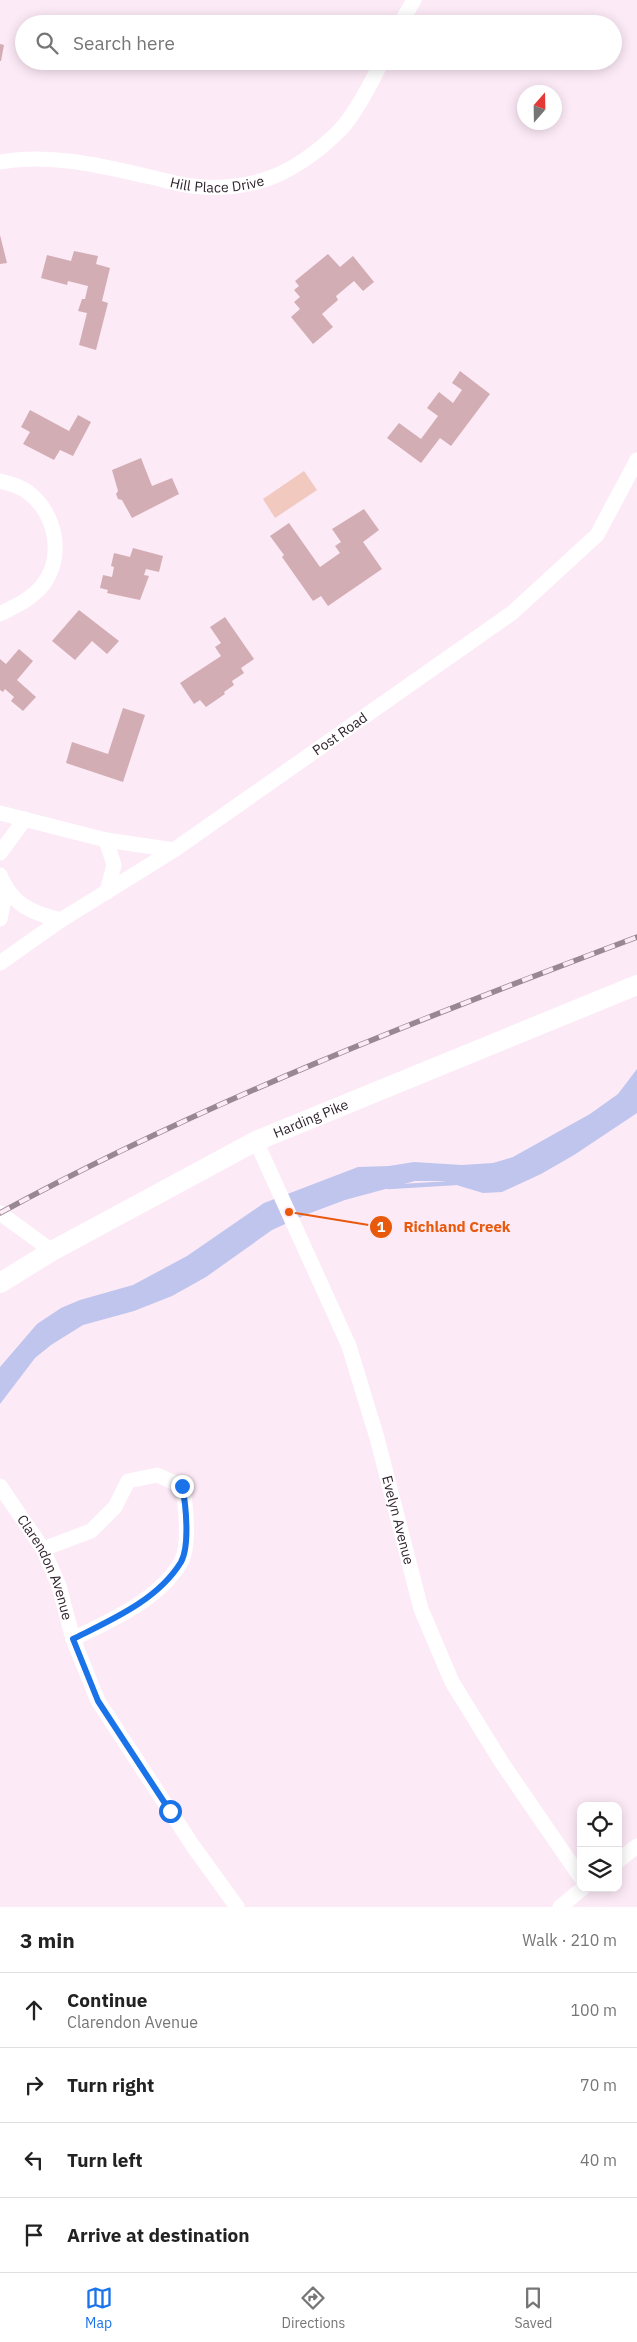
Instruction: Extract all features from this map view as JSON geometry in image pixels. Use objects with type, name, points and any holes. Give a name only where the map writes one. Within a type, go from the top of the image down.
[{"type":"main road","name":"Harding Pike","points":[[0,1284],[52,1251],[256,1141],[633,986]]},
{"type":"street","points":[[405,15],[414,0]]},
{"type":"street","name":"Hill Place Drive","points":[[0,162],[23,157],[64,160],[115,168],[190,186],[241,187],[289,171],[340,132],[371,84],[378,70]]},
{"type":"street","name":"Post Road","points":[[0,963],[61,920],[174,850],[512,613],[597,536],[637,460]]},
{"type":"street","points":[[0,481],[28,492],[38,502],[53,525],[55,551],[51,571],[43,585],[23,602],[0,614]]},
{"type":"street","points":[[0,813],[106,840],[174,850]]},
{"type":"street","points":[[0,852],[25,819]]},
{"type":"street","points":[[106,840],[114,865],[107,892]]},
{"type":"street","points":[[0,875],[6,890],[32,912],[61,920]]},
{"type":"street","points":[[0,919],[6,890]]},
{"type":"street","name":"Evelyn Avenue","points":[[256,1141],[349,1346],[377,1438],[421,1609],[452,1682],[502,1763],[577,1872]]},
{"type":"street","points":[[0,1213],[52,1251]]},
{"type":"street","points":[[43,1549],[91,1531],[115,1506],[128,1481],[157,1475],[182,1486],[187,1507],[182,1561],[156,1591],[119,1616],[73,1639]]},
{"type":"street","name":"Clarendon Avenue","points":[[0,1486],[43,1549],[59,1586],[73,1639],[98,1701],[193,1846],[238,1907]]},
{"type":"street","points":[[622,1858],[637,1846]]},
{"type":"street","points":[[560,1907],[578,1892]]},
{"type":"shaded area","points":[[304,471],[317,490],[275,518],[263,499]]},
{"type":"water","points":[[637,1069],[637,1113],[574,1155],[541,1174],[502,1192],[483,1193],[443,1181],[415,1181],[345,1200],[305,1215],[272,1230],[206,1277],[172,1296],[134,1311],[83,1325],[51,1345],[35,1358],[0,1404],[0,1367],[37,1324],[61,1308],[80,1300],[133,1285],[187,1256],[264,1203],[358,1167],[389,1166],[414,1162],[462,1165],[493,1163],[513,1157],[590,1114],[618,1094]]},
{"type":"building","points":[[0,44],[4,45],[1,61],[0,61]]},
{"type":"building","points":[[0,235],[7,263],[0,264]]},
{"type":"building","points":[[74,251],[98,256],[96,264],[110,268],[102,301],[108,303],[96,350],[79,345],[87,313],[78,311],[82,299],[85,299],[88,286],[68,281],[67,285],[41,278],[47,255],[71,261]]},
{"type":"building","points":[[328,254],[340,267],[353,256],[374,282],[363,291],[354,281],[336,296],[338,300],[322,314],[333,327],[313,344],[291,317],[300,309],[294,302],[300,297],[294,290],[299,286],[295,281]]},
{"type":"building","points":[[460,371],[490,394],[451,446],[440,438],[421,463],[387,438],[399,423],[421,439],[438,416],[427,408],[439,392],[453,403],[462,390],[452,383]]},
{"type":"building","points":[[30,410],[69,431],[78,415],[91,422],[73,456],[60,450],[54,460],[23,444],[30,432],[21,427]]},
{"type":"building","points":[[141,458],[152,486],[172,478],[179,494],[132,518],[122,500],[118,499],[116,494],[118,491],[112,470]]},
{"type":"building","points":[[364,509],[379,530],[363,542],[382,569],[328,606],[321,596],[313,601],[282,557],[284,555],[270,536],[289,523],[320,567],[340,553],[335,546],[341,542],[332,529]]},
{"type":"building","points":[[133,548],[163,556],[159,572],[146,569],[144,575],[149,576],[140,600],[107,593],[108,590],[100,588],[103,575],[112,577],[114,567],[111,566],[114,553],[130,557]]},
{"type":"building","points":[[79,610],[119,641],[107,654],[92,641],[75,660],[52,641]]},
{"type":"building","points":[[225,617],[254,659],[241,668],[244,673],[232,681],[234,685],[224,692],[225,694],[206,707],[200,700],[194,704],[180,683],[221,656],[215,647],[221,643],[210,627]]},
{"type":"building","points":[[19,649],[33,661],[17,680],[36,697],[23,711],[11,701],[14,697],[5,689],[3,692],[0,690],[0,659],[6,664]]},
{"type":"building","points":[[123,708],[145,715],[123,782],[66,763],[72,742],[108,754]]},
{"type":"waterway","points":[[388,1187],[455,1183]]},
{"type":"railway","points":[[0,1213],[155,1135],[314,1064],[475,999],[637,937]]},
{"type":"place","name":"Richland Creek","points":[[289,1212]]},
{"type":"route","points":[[170,1811],[98,1701],[73,1639],[119,1616],[156,1591],[182,1561],[186,1535],[187,1507],[182,1486]]}]
